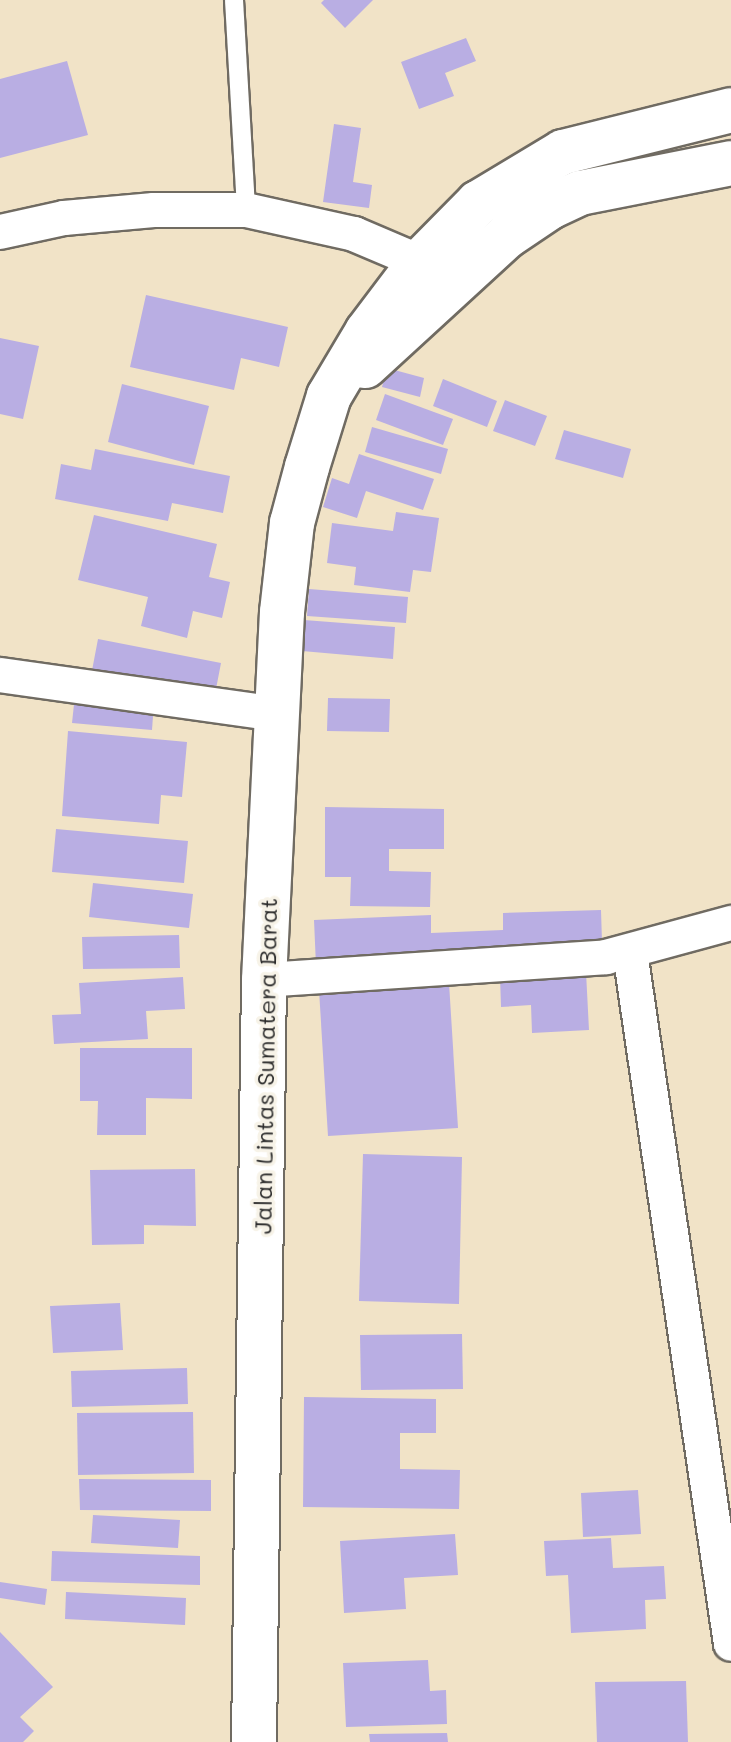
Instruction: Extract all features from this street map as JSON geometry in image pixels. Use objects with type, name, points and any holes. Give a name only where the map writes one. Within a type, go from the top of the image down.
[{"type":"highway","name":"Jalan Lintas Sumatera Barat","points":[[254,1742],[264,980],[292,523],[329,396],[367,332],[420,262],[478,203],[563,152],[724,110]]},
{"type":"highway","points":[[329,396],[454,289],[507,236],[550,207],[580,193],[722,163]]},
{"type":"street","points":[[0,232],[124,213],[246,210],[354,234],[420,262]]},
{"type":"street","points":[[0,675],[279,714]]},
{"type":"street","points":[[264,980],[630,952],[731,923]]},
{"type":"street","points":[[630,952],[731,1644]]},
{"type":"lane","points":[[234,0],[246,210]]},
{"type":"building","points":[[324,0],[373,0],[345,28],[321,3]]},
{"type":"building","points":[[466,38],[476,61],[445,73],[454,96],[419,109],[401,62]]},
{"type":"building","points":[[67,61],[88,135],[0,158],[0,79]]},
{"type":"building","points":[[334,124],[361,128],[353,182],[372,185],[369,208],[323,202]]},
{"type":"building","points":[[146,295],[288,327],[279,367],[241,358],[234,390],[130,367]]},
{"type":"building","points":[[0,338],[39,346],[23,419],[0,414]]},
{"type":"building","points":[[387,368],[424,378],[420,397],[382,387]]},
{"type":"building","points":[[443,379],[497,401],[487,427],[433,406]]},
{"type":"building","points":[[122,384],[209,406],[194,465],[108,442]]},
{"type":"building","points":[[385,394],[453,419],[443,445],[376,420]]},
{"type":"building","points":[[505,400],[547,416],[535,446],[493,431]]},
{"type":"building","points":[[372,427],[448,449],[441,474],[365,452]]},
{"type":"building","points":[[564,430],[631,449],[623,478],[555,459]]},
{"type":"building","points":[[95,449],[230,476],[223,513],[172,503],[168,521],[55,499],[61,464],[91,470]]},
{"type":"building","points":[[359,454],[434,479],[423,510],[366,491],[357,518],[323,507],[332,478],[349,484]]},
{"type":"building","points":[[396,512],[439,518],[431,572],[413,570],[410,592],[354,585],[356,567],[327,563],[332,523],[393,531]]},
{"type":"building","points":[[94,515],[217,544],[209,577],[230,582],[222,618],[193,611],[187,638],[141,626],[148,597],[78,580]]},
{"type":"building","points":[[309,589],[408,597],[406,623],[307,616]]},
{"type":"building","points":[[304,620],[395,627],[393,659],[302,651]]},
{"type":"building","points":[[98,639],[221,663],[216,689],[145,676],[143,691],[90,681]]},
{"type":"building","points":[[75,695],[154,702],[152,730],[72,723]]},
{"type":"building","points":[[328,698],[390,699],[389,732],[327,731]]},
{"type":"building","points":[[68,731],[187,742],[182,797],[161,795],[159,824],[62,816]]},
{"type":"building","points":[[325,807],[444,809],[444,849],[389,849],[389,871],[431,872],[430,907],[350,906],[351,877],[325,877]]},
{"type":"building","points":[[56,829],[188,841],[184,883],[52,872]]},
{"type":"building","points":[[93,883],[193,894],[189,928],[89,917]]},
{"type":"building","points":[[601,910],[602,942],[512,945],[512,958],[316,966],[314,920],[431,915],[431,933],[503,930],[503,913]]},
{"type":"building","points":[[179,935],[180,968],[83,969],[82,937]]},
{"type":"building","points":[[586,972],[589,1030],[532,1033],[531,1005],[501,1007],[500,976]]},
{"type":"building","points":[[183,977],[185,1009],[146,1011],[148,1039],[54,1044],[52,1015],[81,1014],[79,983]]},
{"type":"building","points":[[449,983],[458,1128],[328,1136],[319,990]]},
{"type":"building","points":[[80,1048],[192,1048],[192,1099],[146,1098],[146,1135],[97,1135],[98,1101],[80,1101]]},
{"type":"building","points":[[363,1154],[462,1157],[459,1304],[359,1301]]},
{"type":"building","points":[[195,1169],[196,1226],[144,1225],[144,1244],[92,1245],[90,1170]]},
{"type":"building","points":[[120,1303],[123,1350],[53,1353],[50,1306]]},
{"type":"building","points":[[462,1334],[463,1389],[361,1390],[360,1335]]},
{"type":"building","points":[[187,1368],[188,1404],[72,1407],[71,1371]]},
{"type":"building","points":[[304,1397],[436,1399],[436,1433],[400,1433],[400,1469],[460,1470],[459,1509],[303,1507]]},
{"type":"building","points":[[193,1412],[194,1473],[78,1475],[77,1413]]},
{"type":"building","points":[[79,1479],[211,1480],[211,1511],[80,1510]]},
{"type":"building","points":[[638,1490],[641,1534],[583,1537],[581,1493]]},
{"type":"building","points":[[93,1515],[180,1520],[178,1548],[91,1543]]},
{"type":"building","points":[[455,1534],[458,1575],[404,1578],[406,1609],[344,1613],[340,1541]]},
{"type":"building","points":[[611,1538],[613,1568],[664,1566],[666,1599],[645,1600],[646,1629],[571,1633],[568,1575],[546,1576],[544,1541]]},
{"type":"building","points":[[52,1551],[200,1556],[200,1585],[51,1581]]},
{"type":"building","points":[[0,1582],[47,1589],[45,1605],[0,1598]]},
{"type":"building","points":[[66,1592],[186,1598],[185,1625],[65,1619]]},
{"type":"building","points":[[0,1632],[53,1687],[20,1717],[34,1731],[23,1742],[0,1742]]},
{"type":"building","points":[[428,1660],[430,1691],[446,1690],[447,1724],[346,1727],[343,1663]]},
{"type":"building","points":[[686,1681],[688,1742],[597,1742],[595,1682]]},
{"type":"building","points":[[447,1733],[448,1742],[370,1742],[369,1734]]}]
